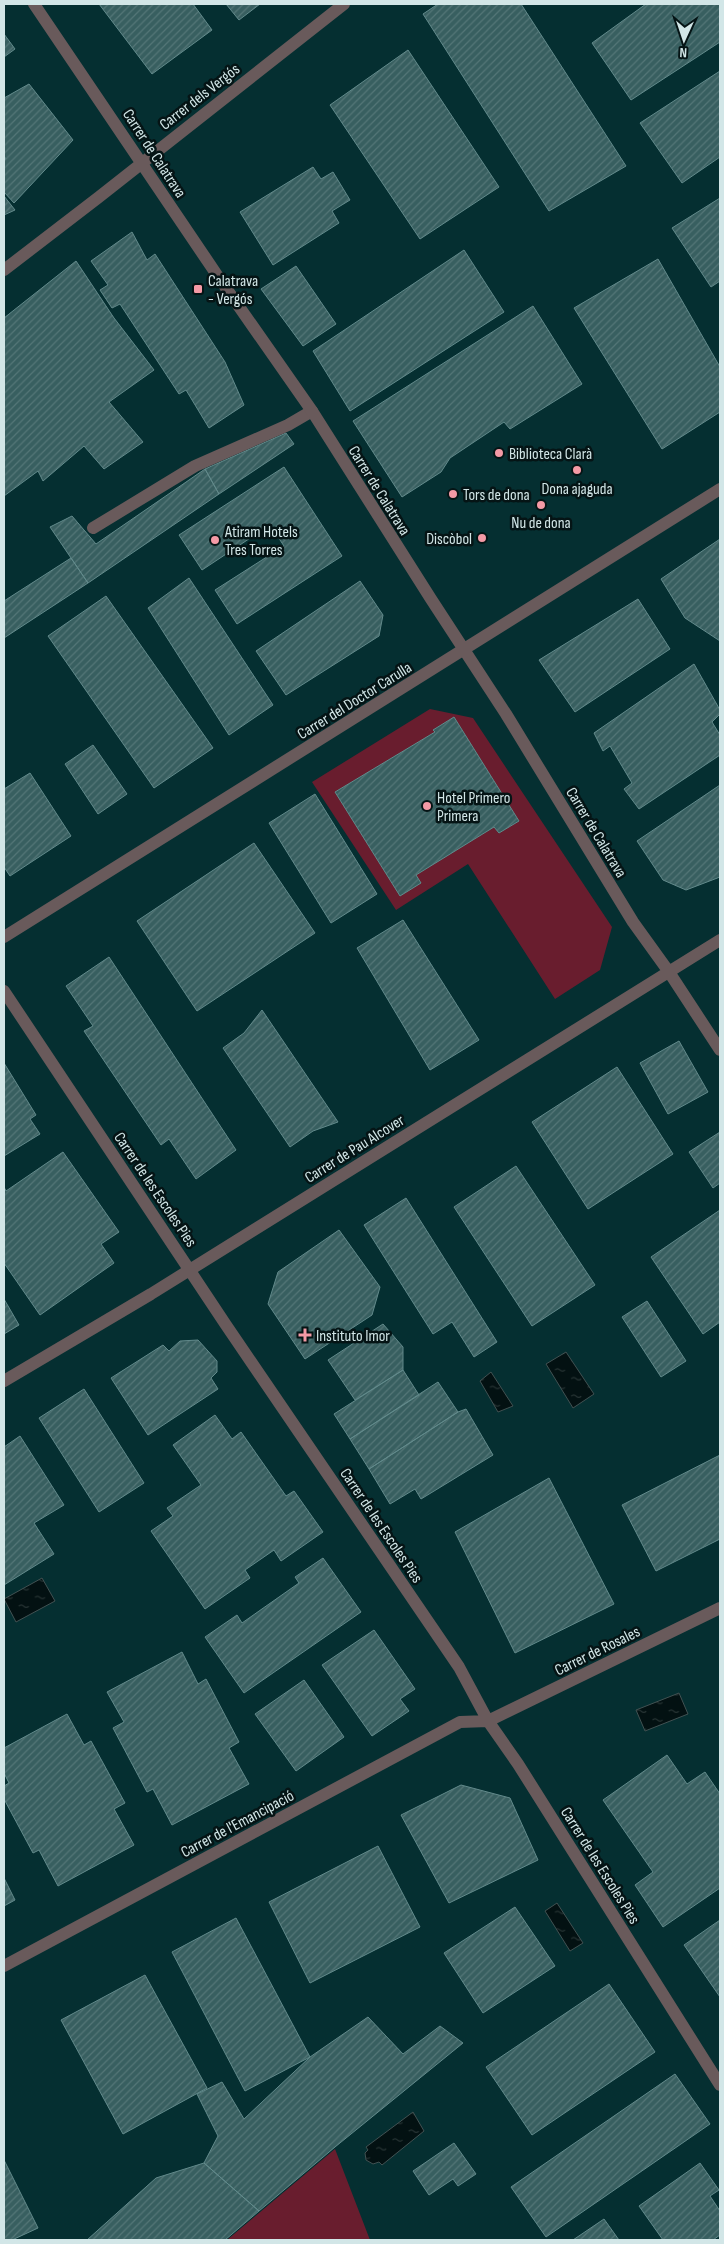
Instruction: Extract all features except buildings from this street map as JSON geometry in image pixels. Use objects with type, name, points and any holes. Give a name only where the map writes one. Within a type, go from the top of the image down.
[{"type":"street","name":"Carrer de Calatrava","points":[[34,4],[312,412],[506,714],[633,922],[669,972],[720,1050]]},
{"type":"street","name":"Carrer dels Vergós","points":[[4,270],[344,4]]},
{"type":"street","points":[[93,528],[195,466],[288,425],[312,412]]},
{"type":"street","name":"Carrer del Doctor Carulla","points":[[4,937],[464,651],[720,489]]},
{"type":"street","name":"Carrer de Pau Alcover","points":[[4,1381],[190,1269],[720,940]]},
{"type":"street","name":"Carrer de les Escoles Pies","points":[[4,991],[231,1333],[459,1667],[488,1721],[524,1772],[720,2085]]},
{"type":"street","name":"Carrer de Rosales","points":[[488,1721],[720,1608]]},
{"type":"street","name":"Carrer de l'Emancipació","points":[[4,1966],[460,1722],[488,1721]]},
{"type":"shaded area","points":[[430,709],[473,718],[612,927],[600,970],[555,999],[468,864],[396,910],[312,782]],"holes":[[[454,717],[519,821],[499,833],[494,827],[416,875],[421,883],[400,896],[335,792],[435,732],[433,730]]]},
{"type":"shaded area","points":[[335,2149],[370,2240],[227,2240]]},
{"type":"water","points":[[566,1352],[594,1394],[573,1408],[546,1364]]},
{"type":"water","points":[[491,1372],[513,1406],[498,1412],[480,1381]]},
{"type":"water","points":[[42,1578],[55,1601],[16,1622],[4,1599]]},
{"type":"water","points":[[679,1693],[688,1714],[645,1731],[636,1710]]},
{"type":"water","points":[[557,1903],[583,1943],[570,1951],[545,1911]]},
{"type":"water","points":[[413,2112],[424,2131],[382,2165],[379,2162],[373,2164],[366,2160],[365,2153],[368,2150],[366,2147]]},
{"type":"place","name":"Calatrava - Vergós","points":[[198,289]]},
{"type":"place","name":"Biblioteca Clarà","points":[[499,453]]},
{"type":"place","name":"Dona ajaguda","points":[[577,470]]},
{"type":"place","name":"Tors de dona","points":[[453,494]]},
{"type":"place","name":"Nu de dona","points":[[541,505]]},
{"type":"place","name":"Discòbol","points":[[482,538]]},
{"type":"place","name":"Atiram Hotels Tres Torres","points":[[215,540]]},
{"type":"place","name":"Hotel Primero Primera","points":[[427,806]]},
{"type":"place","name":"Instituto Imor","points":[[305,1335]]}]
